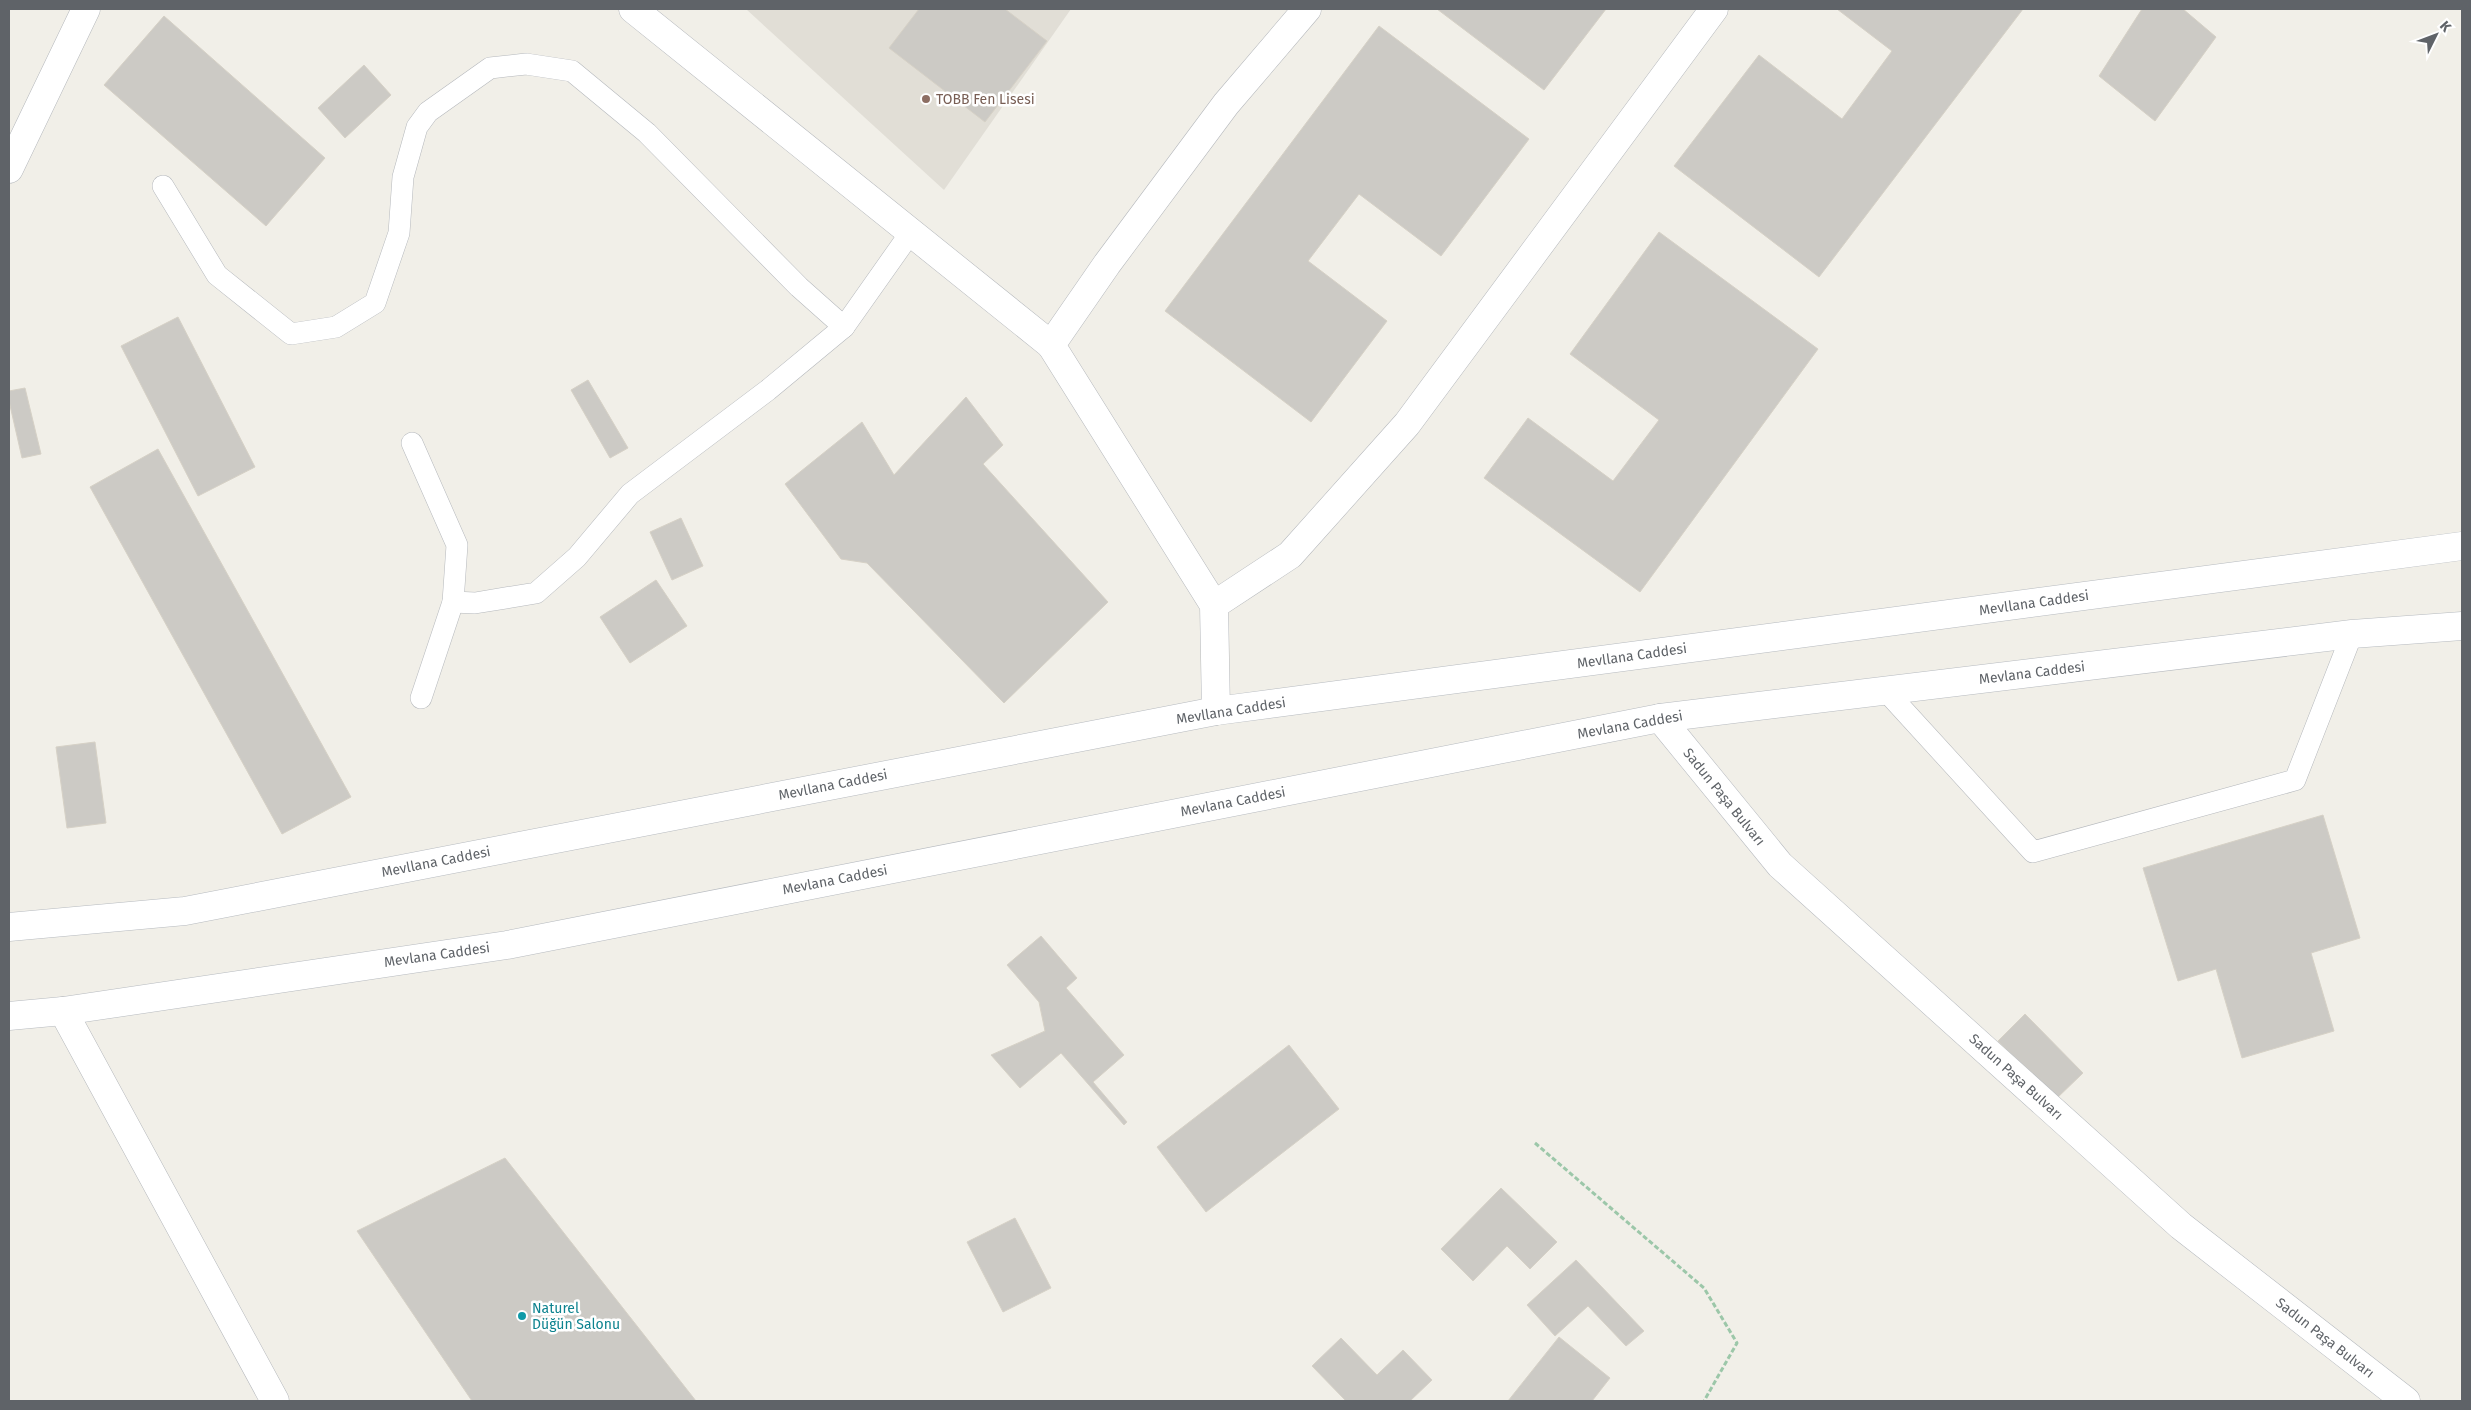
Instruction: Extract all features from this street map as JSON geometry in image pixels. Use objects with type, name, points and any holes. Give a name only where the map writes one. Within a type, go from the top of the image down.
[{"type":"main road","points":[[9,169],[86,9]]},
{"type":"main road","points":[[633,9],[1051,345],[1214,605],[1216,711]]},
{"type":"main road","points":[[1051,345],[1107,264],[1226,104],[1307,9]]},
{"type":"main road","points":[[1214,605],[1290,555],[1406,424],[1714,9]]},
{"type":"main road","name":"Mevllana Caddesi","points":[[9,927],[185,911],[1216,711],[2462,546]]},
{"type":"main road","name":"Mevlana Caddesi","points":[[9,1016],[62,1011],[507,945],[1660,718],[2352,634],[2462,626]]},
{"type":"main road","name":"Sadun Paşa Bulvarı","points":[[1660,718],[1780,865],[2181,1226],[2406,1401]]},
{"type":"main road","points":[[62,1011],[275,1401]]},
{"type":"lane","points":[[163,186],[217,276],[290,334],[336,327],[374,303],[399,233],[403,177],[417,127],[428,112],[490,68],[526,64],[572,71],[647,133],[799,286],[844,327]]},
{"type":"lane","points":[[453,602],[475,604],[536,593],[577,557],[630,494],[768,390],[844,327],[911,232]]},
{"type":"lane","points":[[412,443],[457,545],[453,602],[420,698]]},
{"type":"lane","points":[[1886,691],[2033,852],[2295,780],[2352,634]]},
{"type":"path","points":[[1535,1144],[1704,1288],[1737,1343],[1704,1401]]},
{"type":"shaded area","name":"TOBB Fen Lisesi","points":[[746,9],[1071,9],[944,190]]},
{"type":"building","points":[[919,9],[1005,9],[1047,41],[985,122],[889,48]]},
{"type":"building","points":[[1437,9],[1606,9],[1544,90]]},
{"type":"building","points":[[1837,9],[2023,9],[1819,277],[1674,166],[1759,55],[1842,119],[1892,51]]},
{"type":"building","points":[[2142,9],[2183,9],[2216,37],[2155,121],[2099,76]]},
{"type":"building","points":[[164,16],[325,158],[266,226],[104,85]]},
{"type":"building","points":[[1379,26],[1529,139],[1441,256],[1359,194],[1308,261],[1387,321],[1311,422],[1165,311]]},
{"type":"building","points":[[364,65],[391,95],[345,138],[318,108]]},
{"type":"building","points":[[1659,232],[1818,349],[1640,592],[1484,478],[1528,418],[1613,481],[1659,420],[1570,354]]},
{"type":"building","points":[[178,317],[255,467],[198,496],[121,346]]},
{"type":"building","points":[[588,380],[628,448],[610,458],[571,390]]},
{"type":"building","points":[[25,388],[41,454],[22,458],[9,401],[9,391]]},
{"type":"building","points":[[966,397],[1003,445],[983,464],[1108,602],[1004,703],[867,563],[841,559],[785,484],[862,422],[894,475]]},
{"type":"building","points":[[158,449],[351,797],[282,834],[90,487]]},
{"type":"building","points":[[681,518],[703,566],[672,580],[650,532]]},
{"type":"building","points":[[656,580],[687,626],[630,663],[600,617]]},
{"type":"building","points":[[95,742],[106,823],[67,828],[56,747]]},
{"type":"building","points":[[2323,815],[2360,938],[2311,953],[2334,1031],[2242,1058],[2216,969],[2178,981],[2143,868]]},
{"type":"building","points":[[1041,936],[1077,978],[1066,988],[1124,1055],[1093,1082],[1127,1122],[1124,1125],[1061,1053],[1020,1088],[991,1055],[1045,1031],[1039,1002],[1007,965]]},
{"type":"building","points":[[2025,1014],[2083,1073],[2055,1100],[1998,1041]]},
{"type":"building","points":[[1289,1045],[1339,1109],[1206,1212],[1157,1147]]},
{"type":"building","name":"Naturel Düğün Salonu","points":[[505,1158],[696,1401],[472,1401],[357,1231]]},
{"type":"building","points":[[1501,1188],[1557,1242],[1530,1269],[1507,1246],[1473,1281],[1441,1249]]},
{"type":"building","points":[[1015,1218],[1051,1288],[1003,1312],[967,1242]]},
{"type":"building","points":[[1576,1260],[1644,1331],[1626,1346],[1588,1306],[1555,1336],[1527,1305]]},
{"type":"building","points":[[1559,1337],[1610,1378],[1592,1401],[1508,1401]]},
{"type":"building","points":[[1341,1338],[1377,1375],[1403,1350],[1432,1380],[1410,1401],[1346,1401],[1312,1366]]},
{"type":"place","name":"TOBB Fen Lisesi","points":[[926,99]]},
{"type":"place","name":"Naturel Düğün Salonu","points":[[522,1316]]}]
